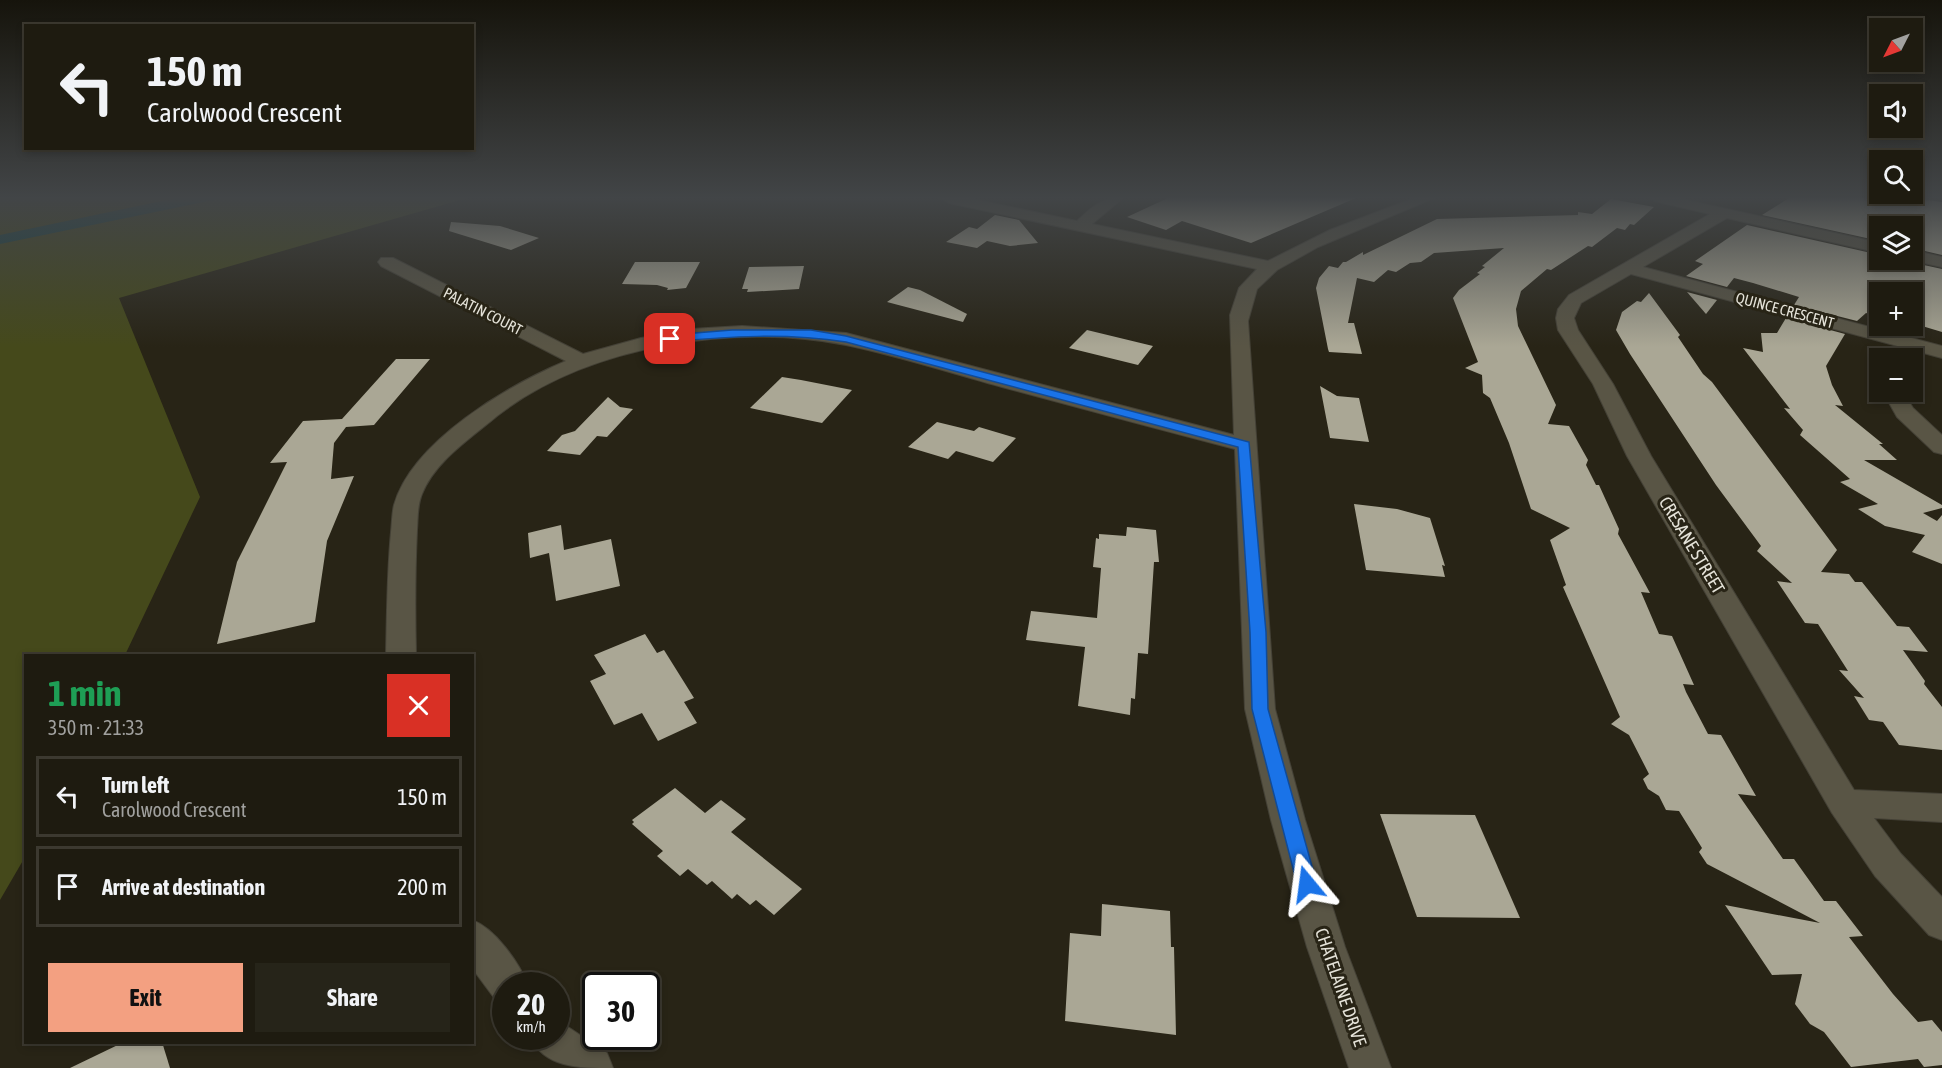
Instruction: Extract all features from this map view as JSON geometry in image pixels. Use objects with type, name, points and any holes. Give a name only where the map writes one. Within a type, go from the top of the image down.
[{"type":"street","points":[[1185,248],[1271,267]]},
{"type":"street","name":"CHATELAINE DRIVE","points":[[1307,248],[1271,267],[1255,280],[1241,299],[1239,321],[1244,445],[1258,632],[1260,709],[1288,820],[1326,947],[1370,1068]]},
{"type":"street","name":"CRESANE STREET","points":[[1663,248],[1575,299],[1567,309],[1565,318],[1568,330],[1603,384],[1639,456],[1844,803],[1888,866],[1942,923]]},
{"type":"street","points":[[1923,258],[1942,262]]},
{"type":"street","name":"PALATIN COURT","points":[[387,262],[579,360]]},
{"type":"street","name":"QUINCE CRESCENT","points":[[1628,268],[1894,348]]},
{"type":"street","points":[[401,654],[399,570],[406,506],[416,482],[432,460],[482,414],[528,386],[579,360],[644,343],[702,334],[811,334],[846,339],[1244,445]]},
{"type":"street","name":"QUINCE CRESCENT","points":[[1923,351],[1942,352]]},
{"type":"street","points":[[1899,402],[1905,412],[1942,447]]},
{"type":"street","points":[[1844,803],[1942,808]]},
{"type":"street","points":[[474,940],[498,972]]},
{"type":"street","points":[[568,1050],[592,1068]]},
{"type":"green space","points":[[0,248],[294,248],[119,298],[200,497],[125,654],[24,654],[24,859],[0,900]]},
{"type":"building","points":[[1378,248],[1585,248],[1551,270],[1547,269],[1521,291],[1516,309],[1518,326],[1556,405],[1548,424],[1569,426],[1588,460],[1586,465],[1596,485],[1599,485],[1619,529],[1618,534],[1650,593],[1641,592],[1659,634],[1672,636],[1694,685],[1683,684],[1686,692],[1708,734],[1721,735],[1756,796],[1738,794],[1783,859],[1794,859],[1824,901],[1836,901],[1863,936],[1849,937],[1893,994],[1918,1022],[1932,1020],[1942,1032],[1942,1065],[1924,1067],[1918,1059],[1851,1067],[1824,1032],[1810,1024],[1795,1004],[1802,974],[1772,975],[1725,905],[1820,923],[1707,864],[1699,852],[1702,848],[1679,811],[1666,810],[1659,796],[1648,789],[1643,779],[1649,774],[1629,735],[1611,724],[1620,717],[1563,587],[1566,585],[1550,540],[1570,528],[1531,509],[1509,443],[1490,398],[1483,393],[1482,375],[1465,368],[1478,362],[1453,298],[1459,290],[1480,274],[1477,273],[1485,267],[1482,266],[1504,248],[1434,253],[1421,262],[1410,263],[1396,272],[1388,270],[1374,282],[1357,278],[1348,323],[1354,323],[1362,354],[1329,352],[1316,288],[1319,278],[1329,266],[1338,268],[1343,262],[1363,252],[1363,255]]},
{"type":"building","points":[[1714,248],[1848,248],[1869,253],[1869,270],[1923,270],[1923,265],[1942,269],[1942,332],[1923,326],[1923,282],[1912,282],[1912,280],[1910,282],[1869,282],[1869,314],[1866,313],[1857,321],[1794,305],[1799,297],[1734,278],[1727,287],[1686,276],[1703,264],[1695,261]]},
{"type":"building","points":[[1923,248],[1942,248],[1942,255],[1923,251]]},
{"type":"building","points":[[635,262],[700,262],[686,288],[667,290],[668,288],[657,285],[622,284]]},
{"type":"building","points":[[804,266],[799,289],[747,292],[748,289],[742,289],[749,267]]},
{"type":"building","points":[[908,287],[920,290],[967,314],[963,322],[887,302]]},
{"type":"building","points":[[1687,292],[1717,300],[1706,314]]},
{"type":"building","points":[[1649,293],[1680,335],[1678,337],[1703,374],[1712,382],[1837,550],[1821,572],[1849,574],[1855,582],[1862,582],[1897,626],[1909,627],[1928,652],[1903,650],[1925,681],[1924,684],[1942,707],[1942,750],[1899,745],[1883,722],[1869,720],[1854,696],[1864,698],[1839,670],[1848,671],[1818,624],[1805,623],[1777,581],[1792,583],[1757,551],[1761,546],[1716,485],[1630,354],[1616,330],[1622,312],[1637,301],[1641,302]]},
{"type":"building","points":[[1786,318],[1845,334],[1826,366],[1832,385],[1843,406],[1835,405],[1883,444],[1879,444],[1897,460],[1864,460],[1942,505],[1942,508],[1923,513],[1937,521],[1942,515],[1942,564],[1912,552],[1925,535],[1885,526],[1858,509],[1878,504],[1840,482],[1850,479],[1800,435],[1803,430],[1784,408],[1790,409],[1743,348],[1763,352],[1761,333],[1777,333]]},
{"type":"building","points":[[1087,330],[1153,346],[1138,365],[1069,348]]},
{"type":"building","points":[[396,359],[430,359],[374,425],[346,427],[334,443],[331,479],[354,476],[327,541],[315,622],[217,644],[237,562],[287,462],[270,463],[303,421],[342,419]]},
{"type":"building","points":[[782,377],[852,390],[822,423],[750,408]]},
{"type":"building","points":[[1320,386],[1337,396],[1359,398],[1369,442],[1330,438]]},
{"type":"building","points":[[608,397],[620,407],[633,409],[607,437],[597,436],[580,455],[547,451],[562,435],[575,431]]},
{"type":"building","points":[[937,422],[974,431],[979,427],[1016,438],[993,462],[956,451],[948,459],[908,447]]},
{"type":"building","points":[[1354,504],[1397,509],[1430,518],[1445,566],[1442,565],[1445,577],[1366,570]]},
{"type":"building","points":[[561,525],[564,550],[611,539],[620,586],[556,601],[549,553],[530,558],[528,533]]},
{"type":"building","points":[[1127,527],[1156,530],[1159,562],[1154,562],[1148,654],[1138,653],[1135,699],[1131,698],[1130,715],[1078,706],[1085,647],[1026,640],[1031,611],[1097,618],[1101,568],[1093,567],[1096,538],[1099,539],[1099,534],[1126,536]]},
{"type":"building","points":[[645,634],[657,653],[664,650],[694,698],[684,702],[697,723],[658,741],[642,713],[614,725],[590,681],[606,674],[594,655]]},
{"type":"building","points":[[675,788],[705,813],[721,800],[746,819],[731,832],[802,889],[774,915],[756,900],[750,905],[737,894],[732,899],[712,881],[707,885],[688,869],[680,876],[657,856],[663,851],[632,824],[634,822],[632,820]]},
{"type":"building","points":[[1380,814],[1475,815],[1520,918],[1417,917]]},
{"type":"building","points":[[1102,904],[1170,911],[1171,947],[1174,947],[1176,1035],[1065,1021],[1070,933],[1101,936]]},
{"type":"building","points":[[120,1044],[163,1044],[170,1068],[70,1068]]},
{"type":"route","points":[[670,339],[702,334],[732,333],[811,334],[846,339],[1244,445],[1258,632],[1260,709],[1307,884]]}]
